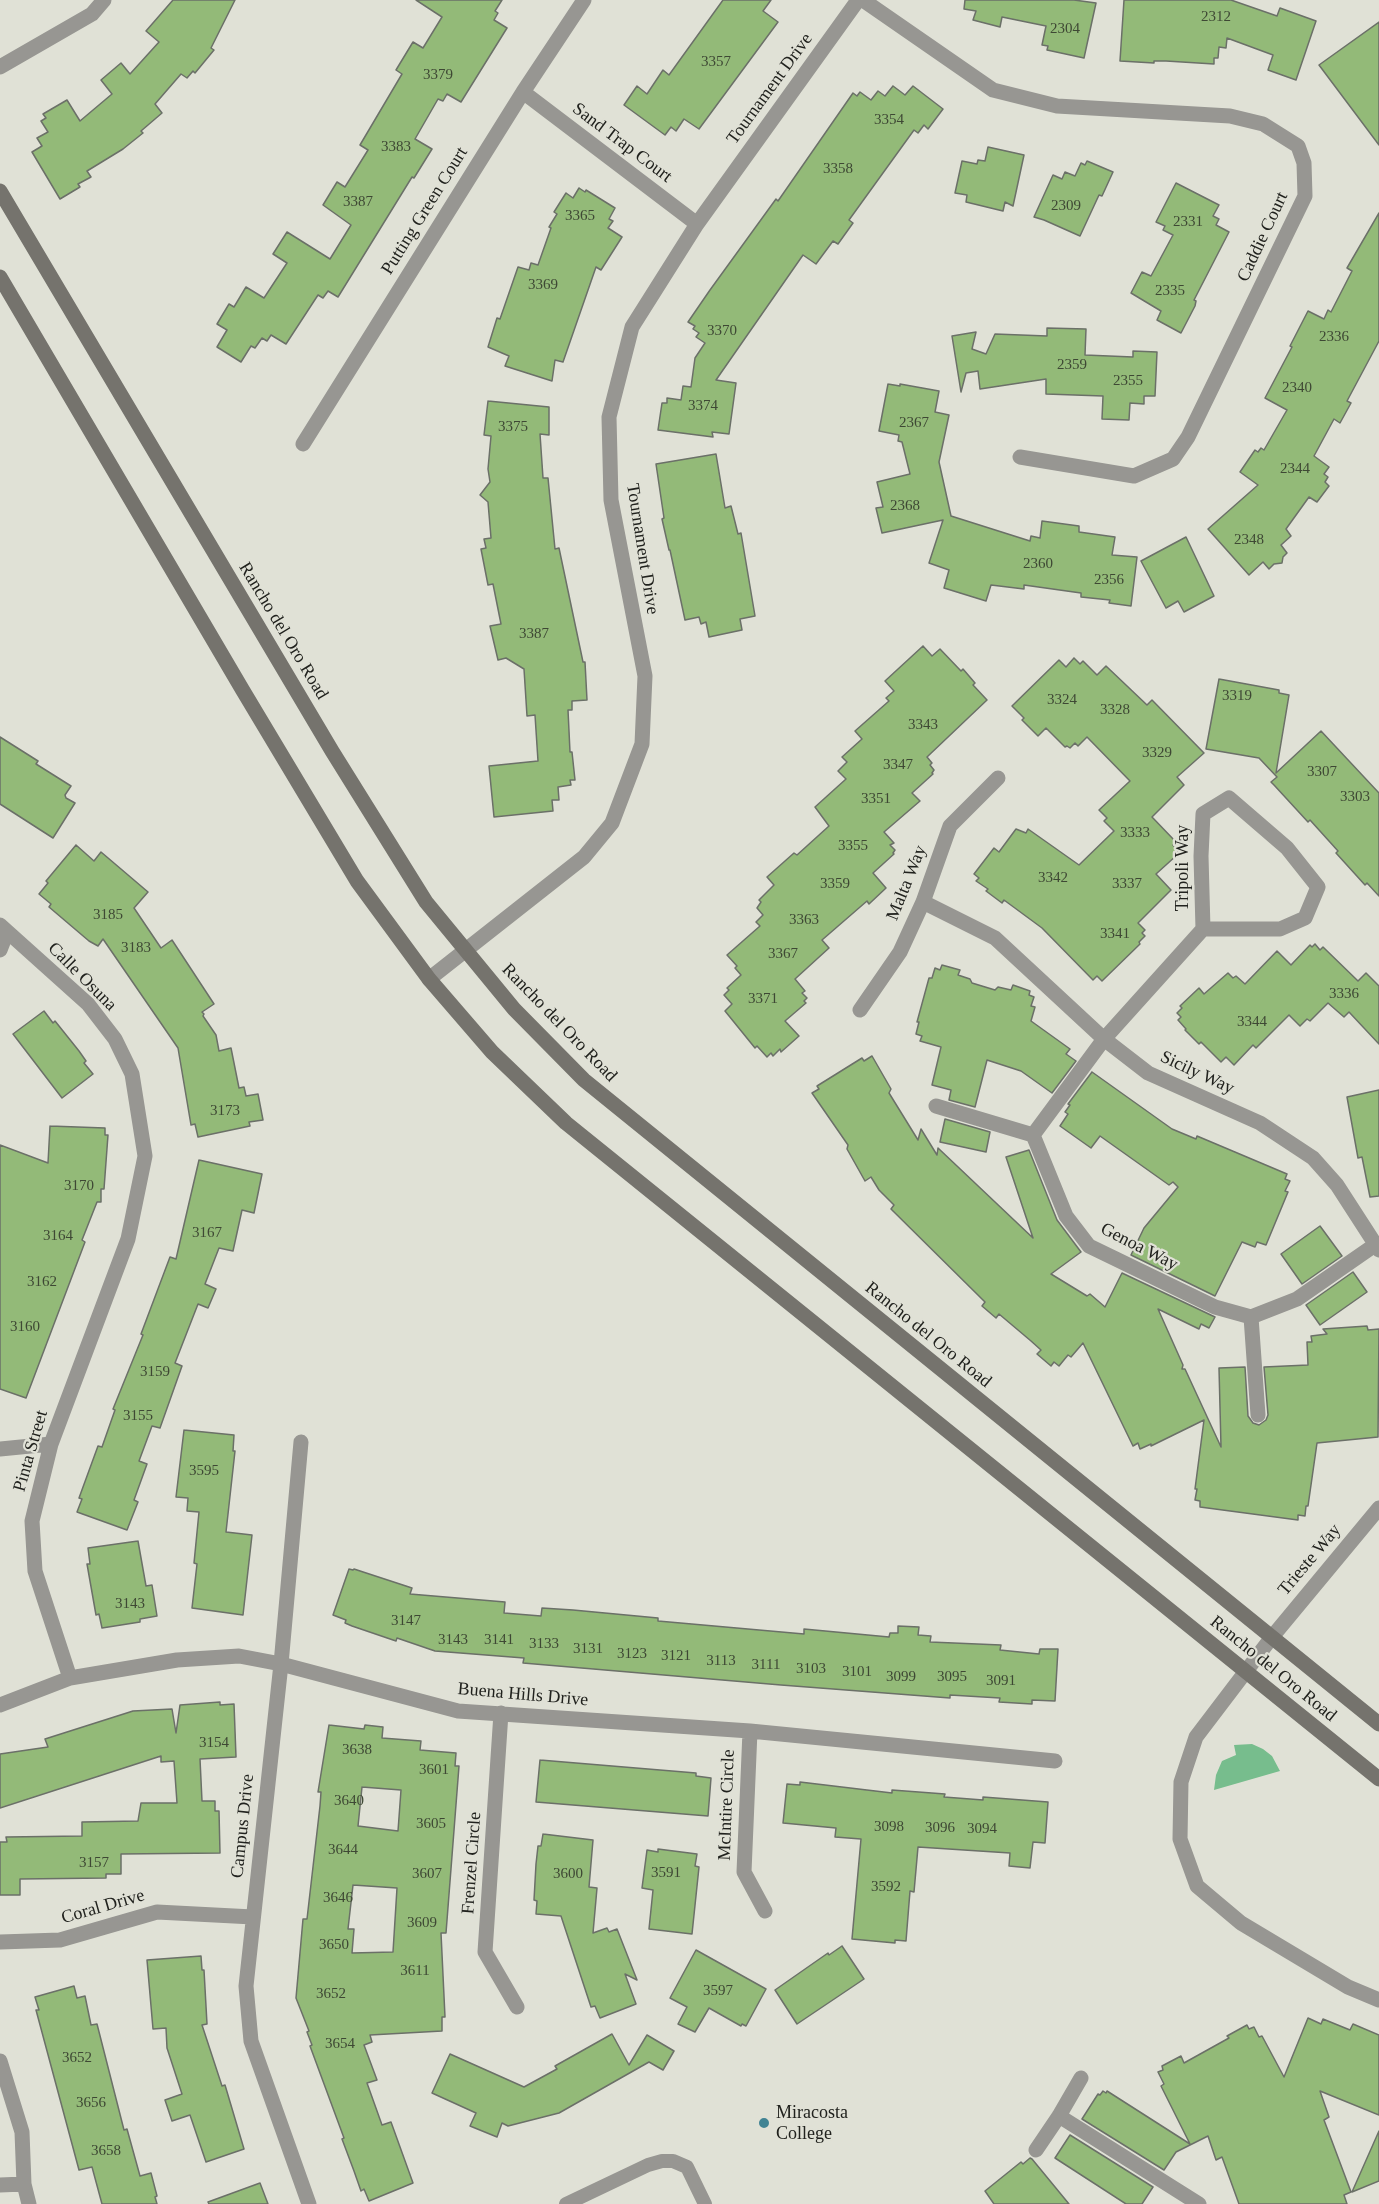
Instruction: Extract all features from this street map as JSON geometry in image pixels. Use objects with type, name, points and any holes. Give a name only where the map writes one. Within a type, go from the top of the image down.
[{"type":"main road","name":"Rancho del Oro Road","points":[[0,190],[332,751],[426,902],[514,1009],[584,1080],[1379,1724]]},
{"type":"main road","name":"Rancho del Oro Road","points":[[0,277],[347,864],[429,979],[492,1052],[566,1123],[1030,1500],[1379,1779]]},
{"type":"street","points":[[0,67],[92,14],[104,0]]},
{"type":"street","name":"Putting Green Court","points":[[303,444],[523,92],[584,0]]},
{"type":"street","name":"Tournament Drive","points":[[429,979],[584,857],[612,823],[642,744],[645,676],[611,500],[609,417],[632,327],[697,224],[858,0]]},
{"type":"street","name":"Caddie Court","points":[[863,0],[993,90],[1057,106],[1230,116],[1263,124],[1298,146],[1304,163],[1305,196],[1188,437],[1173,459],[1134,476],[1020,457]]},
{"type":"street","name":"Sand Trap Court","points":[[523,92],[697,224]]},
{"type":"street","name":"Malta Way","points":[[860,1010],[900,952],[923,902],[950,826],[998,778]]},
{"type":"street","name":"Tripoli Way","points":[[1104,1039],[1203,928],[1201,856],[1203,814],[1229,798],[1287,848],[1318,887],[1305,918],[1280,929],[1203,928]]},
{"type":"street","name":"Sicily Way","points":[[923,902],[995,938],[1104,1039],[1148,1073],[1260,1123],[1313,1158],[1337,1185],[1377,1248]]},
{"type":"street","points":[[0,950],[3,929]]},
{"type":"street","name":"Calle Osuna","points":[[3,929],[88,1004],[115,1039],[132,1074],[145,1156],[128,1239]]},
{"type":"street","points":[[936,1106],[1033,1135],[1104,1039]]},
{"type":"street","name":"Genoa Way","points":[[1033,1135],[1066,1216],[1089,1246],[1215,1307],[1251,1317]]},
{"type":"street","name":"Pinta Street","points":[[70,1678],[35,1571],[32,1521],[51,1444],[128,1239]]},
{"type":"street","points":[[1258,1415],[1251,1317],[1297,1299],[1377,1248]]},
{"type":"street","name":"Campus Drive","points":[[302,1442],[281,1664],[246,1986],[251,2041],[309,2204]]},
{"type":"street","points":[[0,1449],[51,1444]]},
{"type":"street","name":"Trieste Way","points":[[1379,1508],[1272,1638],[1197,1737],[1181,1782],[1180,1839],[1197,1886],[1241,1923],[1348,1987],[1379,2000]]},
{"type":"street","name":"Buena Hills Drive","points":[[0,1705],[70,1678],[177,1660],[239,1656],[281,1664],[458,1711],[750,1731],[1055,1761]]},
{"type":"street","name":"Frenzel Circle","points":[[501,1713],[485,1952],[517,2007]]},
{"type":"street","name":"McIntire Circle","points":[[750,1731],[744,1872],[765,1911]]},
{"type":"street","name":"Coral Drive","points":[[0,1942],[60,1940],[157,1912],[253,1917]]},
{"type":"street","points":[[0,2061],[22,2132],[24,2184],[29,2204]]},
{"type":"street","points":[[1036,2151],[1081,2078]]},
{"type":"street","points":[[1059,2116],[1199,2204]]},
{"type":"street","points":[[0,2185],[24,2184]]},
{"type":"lane","points":[[566,2204],[648,2165],[673,2161],[687,2167],[705,2204]]},
{"type":"shaded area","points":[[1252,1744],[1272,1756],[1280,1771],[1214,1790],[1216,1775],[1222,1761],[1236,1755],[1234,1745]]},
{"type":"building","points":[[173,0],[235,0],[211,48],[214,50],[195,73],[193,71],[187,78],[181,74],[155,104],[162,113],[141,131],[143,133],[123,149],[87,171],[91,177],[78,184],[80,187],[60,199],[32,152],[42,146],[37,138],[48,132],[41,121],[46,118],[43,114],[67,100],[80,121],[112,94],[101,80],[121,63],[130,74],[159,42],[146,31]]},
{"type":"building","points":[[416,0],[502,0],[495,11],[498,13],[494,20],[507,28],[461,102],[447,94],[443,101],[438,99],[415,139],[432,149],[414,178],[412,177],[338,297],[328,291],[323,298],[318,295],[286,344],[271,335],[267,341],[262,338],[255,348],[251,346],[241,362],[217,347],[227,330],[217,324],[229,304],[234,307],[246,287],[264,298],[287,263],[273,254],[287,232],[330,259],[351,225],[323,205],[337,182],[345,187],[368,150],[360,145],[402,74],[396,70],[413,42],[423,48],[442,17]]},
{"type":"building","points":[[723,0],[771,0],[763,11],[778,22],[699,129],[684,119],[676,131],[671,127],[665,135],[624,105],[637,86],[647,94],[663,70],[669,75]]},
{"type":"building","points":[[965,0],[1074,0],[1096,3],[1084,58],[1047,50],[1048,46],[1042,45],[1046,26],[1002,17],[1000,27],[973,20],[976,11],[964,9]]},
{"type":"building","points":[[1124,0],[1231,0],[1277,16],[1280,8],[1316,21],[1296,80],[1268,70],[1273,55],[1227,38],[1226,48],[1219,47],[1218,58],[1214,58],[1214,64],[1120,61]]},
{"type":"building","points":[[1379,22],[1379,145],[1319,65]]},
{"type":"building","points":[[893,86],[905,95],[913,86],[943,109],[928,129],[924,125],[918,133],[914,130],[849,220],[853,223],[838,244],[833,241],[816,264],[803,255],[716,380],[736,383],[729,434],[712,432],[713,437],[658,430],[662,403],[667,403],[667,398],[681,400],[683,386],[691,387],[695,358],[705,343],[696,337],[699,333],[693,329],[695,326],[688,322],[776,199],[778,201],[853,93],[857,96],[860,92],[871,100],[878,91],[885,96]]},
{"type":"building","points":[[988,147],[1024,155],[1013,206],[1005,202],[1003,211],[966,202],[967,195],[955,193],[962,161],[977,164],[978,160],[985,161]]},
{"type":"building","points":[[1087,161],[1113,172],[1102,196],[1099,195],[1080,236],[1034,217],[1053,175],[1062,179],[1065,172],[1075,176],[1081,163],[1085,165]]},
{"type":"building","points":[[1176,183],[1219,205],[1213,216],[1219,219],[1216,225],[1229,232],[1194,300],[1196,301],[1195,306],[1181,333],[1157,320],[1161,311],[1131,293],[1142,272],[1151,276],[1173,235],[1163,230],[1165,226],[1156,222]]},
{"type":"building","points":[[579,188],[615,208],[609,219],[613,221],[608,228],[622,237],[601,270],[596,267],[563,362],[555,360],[552,381],[505,366],[509,356],[488,347],[518,267],[529,270],[531,263],[538,265],[551,228],[549,227],[557,214],[554,212],[566,193],[573,198]]},
{"type":"building","points":[[1379,213],[1379,341],[1347,401],[1351,403],[1340,423],[1334,419],[1314,456],[1329,467],[1324,474],[1328,477],[1325,482],[1329,486],[1317,502],[1309,497],[1286,529],[1291,536],[1281,545],[1287,553],[1282,563],[1274,564],[1269,569],[1263,562],[1249,575],[1208,529],[1258,485],[1240,472],[1255,450],[1258,452],[1261,448],[1264,450],[1287,410],[1265,398],[1308,311],[1324,319],[1328,310],[1331,312],[1352,271],[1347,268]]},
{"type":"building","points":[[1047,328],[1086,329],[1085,355],[1133,357],[1133,351],[1157,352],[1155,396],[1144,396],[1144,404],[1130,403],[1129,420],[1102,419],[1103,396],[1046,394],[1046,379],[980,389],[978,371],[966,373],[961,392],[952,336],[976,332],[972,349],[986,354],[995,334],[1047,336]]},
{"type":"building","points":[[888,384],[939,391],[935,412],[949,415],[939,462],[951,516],[1030,541],[1031,536],[1040,538],[1042,521],[1079,526],[1079,532],[1115,537],[1112,555],[1137,557],[1131,606],[1109,603],[1110,600],[1081,597],[1081,593],[1024,585],[1024,589],[991,585],[986,601],[944,588],[949,570],[929,563],[943,520],[882,533],[876,508],[883,507],[877,482],[910,474],[902,442],[898,441],[899,435],[879,431]]},
{"type":"building","points":[[488,401],[549,407],[549,435],[540,434],[543,478],[548,478],[555,549],[559,548],[583,662],[585,662],[587,700],[572,701],[572,710],[568,710],[570,752],[572,752],[575,780],[570,780],[571,785],[558,787],[559,800],[552,800],[553,811],[494,817],[489,766],[538,761],[535,715],[527,716],[524,669],[506,658],[498,660],[490,626],[501,624],[493,584],[488,585],[481,549],[486,548],[484,539],[491,538],[488,502],[480,495],[490,482],[488,469],[491,436],[484,435]]},
{"type":"building","points":[[716,454],[725,508],[731,506],[738,534],[741,533],[755,616],[740,619],[742,630],[709,637],[706,622],[701,624],[699,617],[685,620],[662,519],[664,518],[656,464]]},
{"type":"building","points":[[1186,537],[1214,596],[1184,612],[1178,601],[1166,608],[1141,561]]},
{"type":"building","points":[[923,646],[932,656],[940,649],[961,671],[963,669],[975,683],[973,685],[987,700],[927,757],[932,763],[930,765],[934,770],[933,774],[912,793],[920,801],[884,832],[894,843],[890,845],[895,850],[894,854],[873,873],[886,888],[869,904],[867,901],[822,940],[829,948],[795,979],[805,991],[802,993],[807,998],[804,1001],[806,1003],[785,1021],[799,1036],[781,1052],[780,1049],[773,1056],[771,1053],[767,1057],[757,1046],[755,1048],[725,1011],[732,1004],[724,995],[729,990],[727,988],[741,975],[735,968],[737,966],[727,955],[760,926],[756,922],[763,915],[757,908],[761,902],[759,900],[774,885],[767,877],[794,853],[797,855],[829,826],[815,807],[846,779],[838,771],[847,762],[842,757],[862,739],[855,731],[889,701],[886,698],[894,691],[885,681]]},
{"type":"building","points":[[1074,658],[1080,664],[1083,661],[1097,675],[1106,666],[1147,705],[1152,700],[1204,753],[1177,777],[1184,785],[1152,817],[1176,842],[1173,845],[1178,851],[1177,855],[1156,874],[1171,890],[1138,923],[1145,930],[1142,933],[1145,936],[1139,942],[1140,944],[1102,981],[1097,976],[1093,980],[1042,928],[1004,900],[1002,903],[986,891],[988,889],[976,881],[979,878],[974,874],[994,848],[999,852],[1016,829],[1026,833],[1028,829],[1079,865],[1114,831],[1104,821],[1107,818],[1099,810],[1130,781],[1087,737],[1078,746],[1075,743],[1070,748],[1065,747],[1046,728],[1038,736],[1012,706],[1059,660],[1066,667]]},
{"type":"building","points":[[1219,679],[1279,690],[1279,693],[1289,695],[1276,773],[1321,731],[1379,793],[1379,896],[1367,883],[1365,885],[1310,820],[1308,822],[1271,782],[1277,777],[1259,758],[1206,749]]},
{"type":"building","points":[[0,737],[38,761],[36,764],[71,786],[65,795],[75,803],[53,838],[0,804]]},
{"type":"building","points":[[76,845],[94,861],[101,852],[148,892],[134,908],[161,948],[172,940],[214,1004],[202,1012],[203,1016],[216,1035],[219,1051],[231,1048],[239,1088],[244,1087],[246,1096],[258,1094],[263,1120],[249,1122],[250,1126],[198,1137],[195,1124],[191,1125],[178,1048],[103,939],[98,946],[89,941],[49,907],[51,904],[39,894],[48,883],[46,881]]},
{"type":"building","points":[[1315,944],[1320,950],[1323,947],[1358,981],[1366,973],[1379,986],[1379,1044],[1349,1012],[1344,1017],[1328,1003],[1310,1021],[1307,1019],[1300,1026],[1289,1015],[1256,1048],[1253,1045],[1234,1065],[1226,1057],[1221,1062],[1201,1042],[1199,1044],[1178,1020],[1181,1017],[1177,1013],[1182,1008],[1180,1006],[1199,988],[1204,994],[1228,973],[1233,978],[1236,976],[1245,984],[1277,951],[1291,965],[1310,945],[1312,947]]},
{"type":"building","points":[[942,965],[960,970],[958,975],[970,979],[972,983],[995,990],[998,987],[1011,990],[1013,985],[1030,991],[1029,995],[1034,997],[1031,1006],[1035,1007],[1031,1021],[1070,1049],[1066,1054],[1076,1061],[1052,1093],[1021,1071],[987,1060],[975,1107],[949,1100],[951,1090],[932,1085],[941,1047],[920,1041],[922,1036],[916,1034],[919,1022],[917,1022],[929,978],[932,978],[935,968],[940,970]]},
{"type":"building","points":[[44,1011],[79,1051],[86,1061],[84,1063],[93,1074],[62,1098],[13,1034]]},
{"type":"building","points":[[872,1056],[891,1089],[889,1093],[918,1140],[921,1129],[937,1155],[938,1148],[1033,1238],[1006,1157],[1029,1150],[1057,1220],[1081,1252],[1051,1274],[1087,1296],[1090,1294],[1105,1307],[1122,1273],[1215,1317],[1209,1328],[1201,1324],[1199,1329],[1158,1309],[1183,1365],[1182,1369],[1185,1369],[1221,1447],[1219,1368],[1245,1367],[1248,1416],[1253,1423],[1259,1425],[1266,1420],[1268,1415],[1264,1367],[1308,1365],[1307,1342],[1312,1342],[1311,1336],[1327,1334],[1323,1329],[1367,1326],[1368,1330],[1379,1329],[1378,1437],[1317,1443],[1308,1506],[1306,1506],[1305,1516],[1298,1515],[1298,1520],[1200,1507],[1200,1501],[1195,1500],[1197,1489],[1195,1489],[1204,1420],[1151,1446],[1151,1444],[1140,1449],[1138,1443],[1133,1446],[1083,1343],[1071,1357],[1068,1355],[1059,1366],[1054,1362],[1051,1366],[1037,1354],[1041,1350],[1031,1341],[999,1314],[996,1318],[982,1306],[985,1302],[891,1209],[894,1205],[879,1190],[871,1177],[865,1181],[847,1149],[848,1145],[812,1093],[819,1089],[817,1086],[862,1058],[864,1061]]},
{"type":"building","points":[[1092,1072],[1172,1129],[1196,1139],[1197,1136],[1287,1174],[1285,1179],[1290,1181],[1285,1191],[1288,1192],[1266,1245],[1257,1242],[1255,1247],[1242,1242],[1215,1296],[1131,1255],[1144,1228],[1178,1187],[1173,1182],[1169,1185],[1100,1136],[1091,1148],[1060,1126],[1068,1114],[1065,1112],[1070,1105],[1068,1104]]},
{"type":"building","points":[[1379,1090],[1379,1196],[1370,1197],[1362,1157],[1358,1158],[1347,1097]]},
{"type":"building","points":[[945,1119],[990,1132],[986,1152],[940,1142]]},
{"type":"building","points":[[50,1126],[105,1128],[105,1135],[108,1135],[104,1189],[101,1189],[101,1202],[97,1202],[82,1240],[85,1242],[26,1398],[0,1389],[0,1145],[48,1163]]},
{"type":"building","points":[[199,1160],[262,1174],[254,1213],[242,1210],[233,1251],[219,1248],[205,1284],[216,1289],[208,1308],[198,1304],[175,1363],[182,1366],[160,1428],[152,1426],[139,1461],[147,1464],[134,1500],[138,1502],[127,1530],[77,1512],[82,1499],[79,1498],[98,1446],[102,1447],[115,1410],[113,1409],[143,1335],[141,1334],[170,1257],[176,1259]]},
{"type":"building","points":[[1320,1226],[1342,1256],[1302,1284],[1281,1254]]},
{"type":"building","points":[[1353,1272],[1367,1292],[1320,1325],[1306,1305]]},
{"type":"building","points":[[184,1430],[234,1435],[233,1451],[235,1451],[226,1532],[252,1535],[243,1615],[192,1608],[199,1512],[187,1511],[188,1498],[176,1497]]},
{"type":"building","points":[[138,1541],[146,1586],[152,1585],[157,1616],[140,1619],[140,1622],[102,1628],[99,1614],[96,1615],[87,1564],[90,1564],[88,1548]]},
{"type":"building","points":[[349,1569],[412,1588],[410,1594],[505,1602],[504,1613],[541,1616],[542,1608],[804,1634],[804,1629],[889,1637],[890,1633],[898,1633],[898,1626],[919,1627],[918,1635],[931,1636],[930,1642],[1001,1645],[1000,1650],[1039,1654],[1040,1649],[1058,1649],[1055,1701],[1032,1700],[1032,1704],[999,1702],[1000,1698],[950,1695],[950,1698],[781,1685],[523,1663],[524,1658],[435,1651],[352,1626],[345,1623],[346,1620],[333,1615]]},
{"type":"building","points":[[220,1702],[220,1705],[234,1704],[236,1757],[200,1759],[202,1801],[215,1801],[215,1811],[219,1811],[220,1853],[121,1854],[121,1874],[106,1874],[106,1878],[20,1879],[20,1895],[0,1895],[0,1842],[7,1842],[6,1837],[82,1836],[82,1822],[138,1821],[141,1803],[177,1803],[174,1761],[161,1762],[161,1756],[0,1808],[0,1754],[48,1747],[45,1739],[133,1711],[172,1709],[176,1733],[180,1705]]},
{"type":"building","points":[[329,1725],[364,1729],[365,1725],[383,1727],[382,1738],[421,1741],[420,1750],[456,1753],[455,1766],[459,1766],[446,1933],[441,1933],[445,2017],[442,2017],[442,2031],[370,2035],[372,2042],[364,2045],[377,2080],[367,2083],[382,2125],[391,2122],[413,2183],[369,2201],[364,2189],[361,2191],[342,2139],[344,2138],[310,2046],[312,2045],[307,2032],[309,2031],[296,1998],[303,1919],[307,1919],[320,1806],[321,1792],[318,1792]],"holes":[[[362,1787],[401,1790],[398,1831],[358,1826]],[[353,1885],[397,1888],[393,1952],[352,1953],[354,1929],[348,1929]]]},
{"type":"building","points":[[540,1760],[696,1773],[696,1776],[711,1778],[708,1816],[536,1802]]},
{"type":"building","points":[[800,1782],[892,1793],[892,1790],[945,1794],[944,1797],[983,1800],[983,1797],[1048,1802],[1045,1843],[1033,1842],[1030,1868],[1009,1866],[1010,1853],[918,1847],[914,1892],[910,1891],[906,1941],[895,1940],[895,1943],[852,1939],[861,1839],[835,1837],[836,1828],[783,1823],[787,1784],[800,1785]]},
{"type":"building","points":[[543,1834],[593,1840],[589,1887],[597,1888],[593,1933],[607,1928],[609,1932],[617,1929],[637,1980],[625,1974],[636,2004],[600,2018],[595,2006],[591,2007],[561,1916],[536,1914],[537,1901],[534,1900],[536,1864],[538,1846],[541,1846]]},
{"type":"building","points":[[658,1849],[697,1854],[695,1866],[699,1867],[692,1934],[649,1929],[653,1890],[642,1888],[647,1850],[658,1852]]},
{"type":"building","points":[[842,1946],[864,1979],[797,2024],[775,1990],[828,1953],[829,1955]]},
{"type":"building","points":[[696,1950],[766,1989],[746,2026],[742,2024],[741,2026],[709,2008],[695,2032],[678,2024],[687,2007],[670,1998]]},
{"type":"building","points":[[201,1956],[207,2024],[202,2025],[222,2086],[225,2085],[244,2149],[206,2162],[190,2115],[172,2121],[165,2100],[182,2094],[167,2048],[166,2028],[153,2029],[147,1960]]},
{"type":"building","points":[[74,1986],[77,1998],[85,1996],[91,2025],[97,2024],[124,2130],[127,2129],[140,2176],[151,2173],[157,2204],[102,2204],[92,2167],[79,2170],[36,2010],[39,2010],[35,1997]]},
{"type":"building","points":[[1308,2018],[1321,2024],[1323,2019],[1350,2030],[1353,2024],[1379,2035],[1379,2115],[1320,2091],[1329,2117],[1324,2120],[1351,2192],[1344,2195],[1347,2204],[1239,2204],[1222,2157],[1216,2160],[1208,2136],[1176,2152],[1164,2170],[1082,2119],[1098,2094],[1107,2091],[1190,2144],[1161,2086],[1164,2084],[1158,2072],[1163,2070],[1162,2066],[1181,2056],[1184,2063],[1229,2038],[1227,2036],[1247,2025],[1249,2029],[1254,2027],[1259,2037],[1262,2036],[1284,2077]]},
{"type":"building","points":[[612,2034],[629,2065],[647,2035],[674,2051],[663,2070],[649,2062],[559,2113],[508,2126],[502,2123],[497,2137],[470,2126],[476,2113],[432,2093],[450,2054],[524,2087],[557,2069],[555,2066]]},
{"type":"building","points":[[1379,2131],[1379,2181],[1352,2192]]},
{"type":"building","points":[[1070,2135],[1153,2187],[1142,2204],[1126,2204],[1055,2158]]},
{"type":"building","points":[[1030,2158],[1069,2204],[994,2204],[985,2191],[1021,2162],[1023,2164]]},
{"type":"building","points":[[260,2183],[268,2204],[209,2204],[208,2202]]},
{"type":"place","name":"Miracosta College","points":[[764,2123]]}]
